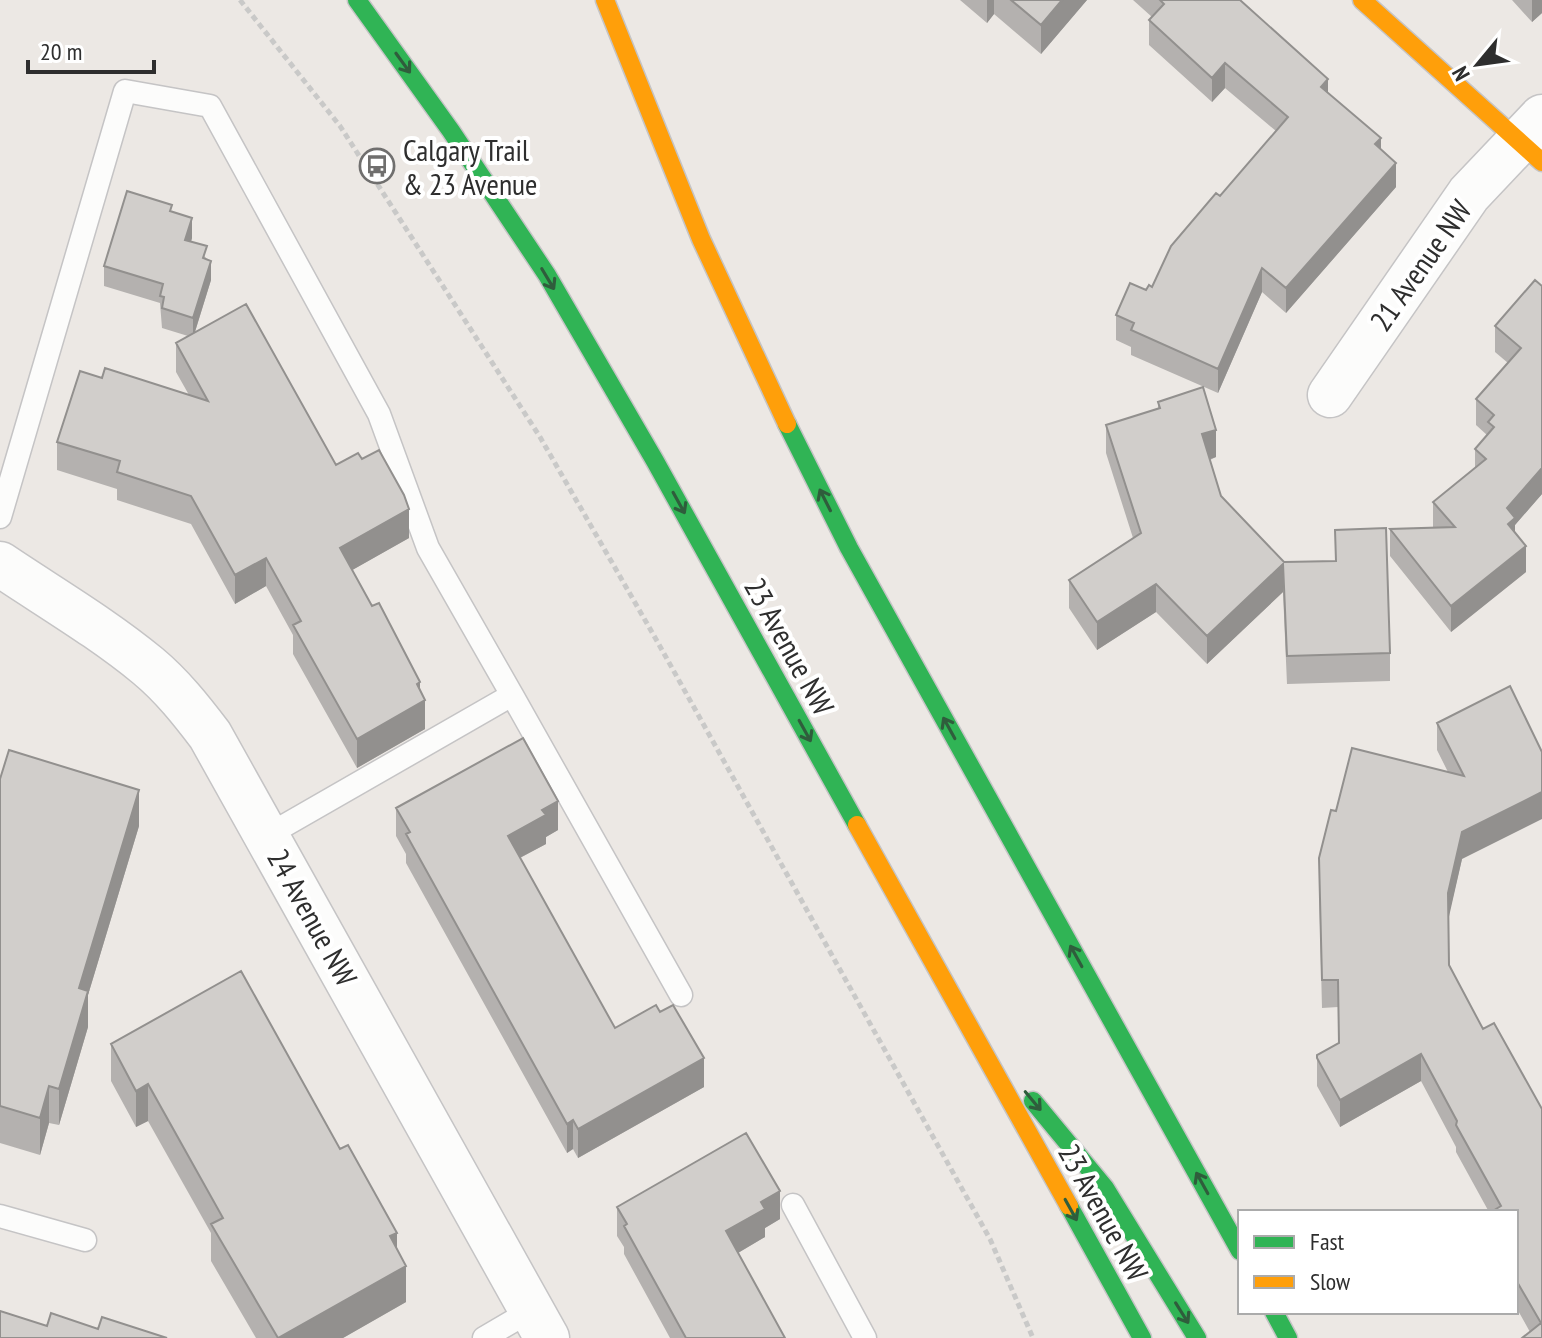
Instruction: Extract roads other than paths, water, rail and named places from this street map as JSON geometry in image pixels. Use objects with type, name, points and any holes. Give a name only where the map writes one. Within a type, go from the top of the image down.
[{"type":"main road","name":"23 Avenue NW","points":[[357,0],[451,131],[547,275],[663,475],[1142,1338]]},
{"type":"main road","points":[[605,0],[708,254],[773,397],[849,548],[1238,1247]]},
{"type":"main road","name":"21 Avenue NW","points":[[1362,0],[1534,140]]},
{"type":"main road","points":[[965,1019],[1105,1188],[1197,1338]]},
{"type":"main road","points":[[1275,1314],[1288,1338]]},
{"type":"street","name":"21 Avenue NW","points":[[1330,395],[1469,194],[1534,140]]},
{"type":"street","name":"24 Avenue NW","points":[[0,564],[149,667],[182,699],[210,735],[540,1324]]},
{"type":"lane","points":[[0,517],[125,91],[210,106],[379,414],[428,548],[681,995]]},
{"type":"lane","points":[[268,835],[512,695]]},
{"type":"lane","points":[[793,1205],[865,1338]]},
{"type":"lane","points":[[0,1216],[85,1240]]},
{"type":"lane","points":[[484,1338],[540,1324]]},
{"type":"place","name":"Calgary Trail & 23 Avenue","points":[[377,166]]}]
